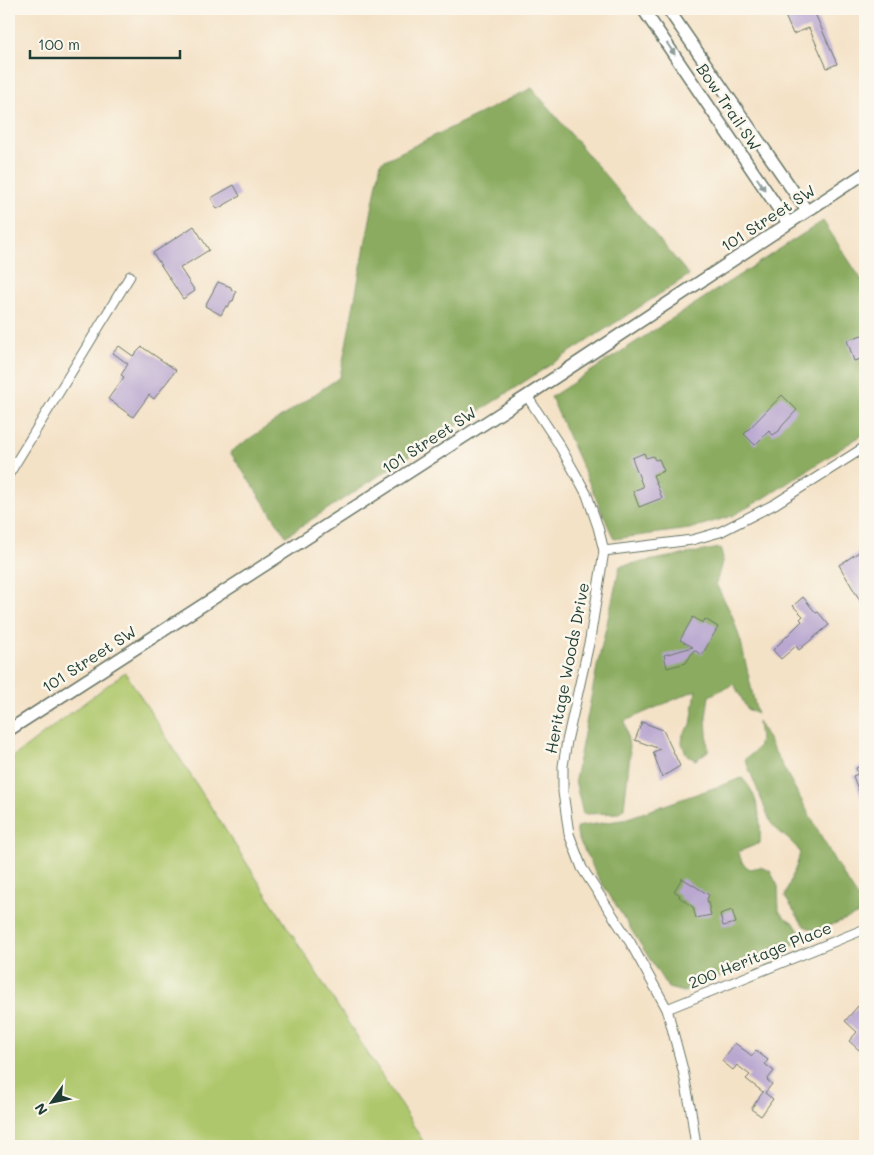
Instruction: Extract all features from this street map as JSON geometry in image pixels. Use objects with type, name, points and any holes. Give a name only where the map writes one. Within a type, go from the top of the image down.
[{"type":"street","name":"Bow Trail SW","points":[[643,9],[788,223]]},
{"type":"street","name":"Bow Trail SW","points":[[668,9],[807,211]]},
{"type":"street","name":"101 Street SW","points":[[9,730],[527,396],[865,173]]},
{"type":"street","points":[[9,474],[130,276]]},
{"type":"street","name":"Heritage Woods Drive","points":[[527,396],[558,443],[587,495],[604,550],[590,639],[566,741],[563,766],[566,814],[570,834],[582,868],[630,942],[666,1009],[683,1070],[696,1146]]},
{"type":"street","points":[[604,550],[692,540],[720,532],[775,504],[865,447]]},
{"type":"street","name":"200 Heritage Place","points":[[666,1009],[865,929]]},
{"type":"green space","points":[[532,88],[689,275],[286,536],[230,452],[340,377],[381,162]]},
{"type":"green space","points":[[823,221],[865,285],[865,433],[766,497],[732,516],[689,529],[614,539],[551,397]]},
{"type":"green space","points":[[720,548],[723,558],[716,584],[732,615],[741,642],[757,714],[747,709],[734,684],[709,696],[706,717],[708,751],[696,760],[687,756],[682,743],[683,734],[691,725],[696,690],[625,721],[630,754],[624,808],[619,813],[583,814],[575,780],[597,667],[620,566]]},
{"type":"green space","points":[[125,672],[426,1146],[9,1146],[9,760]]},
{"type":"green space","points":[[758,721],[837,865],[860,901],[859,914],[816,931],[804,926],[785,897],[800,852],[771,823],[745,759],[758,747]]},
{"type":"green space","points":[[742,778],[752,792],[758,808],[760,843],[738,852],[743,864],[750,869],[760,867],[770,871],[778,886],[779,911],[784,917],[794,923],[802,936],[796,944],[684,992],[668,988],[598,877],[578,838],[576,827],[622,820]]},
{"type":"building","points":[[782,9],[813,9],[837,64],[827,68],[809,28],[793,34]]},
{"type":"building","points":[[234,185],[240,196],[217,209],[211,198]]},
{"type":"building","points":[[194,226],[209,250],[180,268],[195,291],[183,299],[153,253]]},
{"type":"building","points":[[218,282],[231,287],[236,292],[233,301],[231,301],[228,307],[226,306],[221,315],[205,306]]},
{"type":"building","points":[[865,334],[865,358],[854,361],[847,340]]},
{"type":"building","points":[[119,346],[133,356],[142,347],[176,370],[154,399],[149,395],[133,417],[108,399],[124,377],[121,375],[128,364],[113,353]]},
{"type":"building","points":[[782,395],[797,410],[779,431],[773,435],[769,431],[755,445],[744,434]]},
{"type":"building","points":[[644,453],[646,458],[653,456],[655,460],[659,459],[664,471],[653,475],[662,498],[639,507],[633,491],[643,487],[632,458]]},
{"type":"building","points":[[859,552],[861,556],[865,554],[865,609],[839,565]]},
{"type":"building","points":[[803,597],[829,625],[799,650],[796,646],[781,659],[773,650],[802,621],[800,619],[803,616],[793,606]]},
{"type":"building","points":[[693,617],[703,623],[705,619],[718,627],[702,655],[694,650],[686,663],[667,668],[664,655],[693,647],[680,640]]},
{"type":"building","points":[[642,722],[663,730],[680,766],[662,777],[653,752],[660,749],[635,740]]},
{"type":"building","points":[[865,764],[865,808],[853,776],[858,774],[856,768]]},
{"type":"building","points":[[682,878],[709,895],[707,899],[711,915],[696,918],[693,907],[674,891]]},
{"type":"building","points":[[732,910],[736,923],[723,926],[720,914]]},
{"type":"building","points":[[858,1006],[865,1013],[865,1043],[859,1050],[849,1041],[857,1032],[845,1021]]},
{"type":"building","points":[[735,1043],[752,1056],[756,1051],[768,1060],[765,1064],[774,1071],[767,1080],[772,1084],[765,1093],[773,1099],[761,1116],[751,1109],[763,1092],[746,1079],[750,1075],[737,1065],[733,1070],[722,1061]]}]
